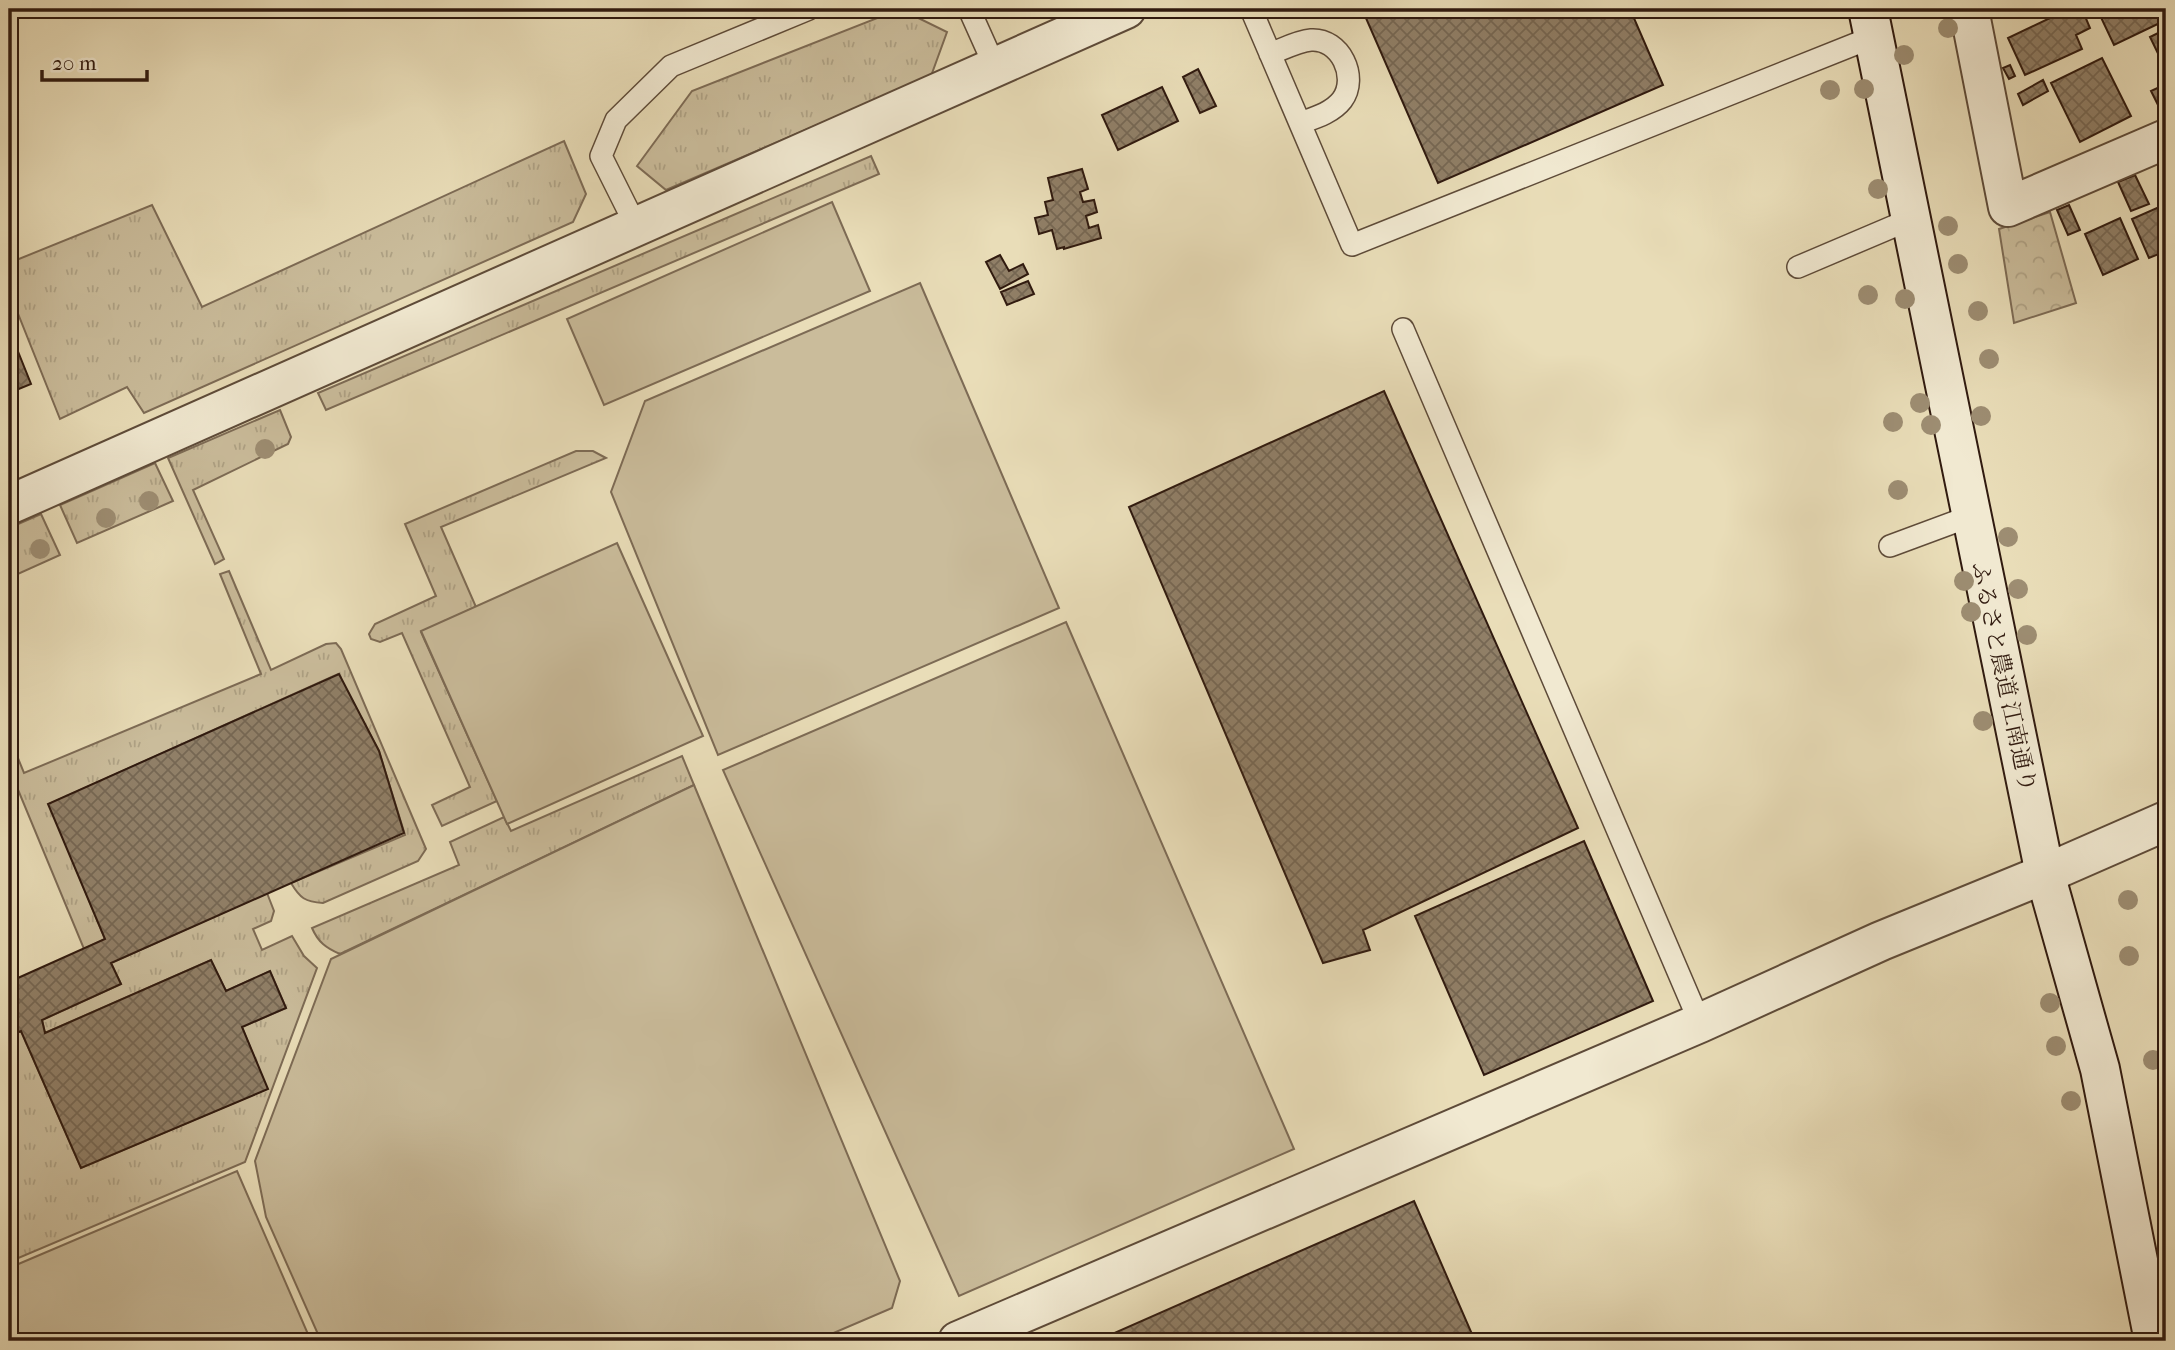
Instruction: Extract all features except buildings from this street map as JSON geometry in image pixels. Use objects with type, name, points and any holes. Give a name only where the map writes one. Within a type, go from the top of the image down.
[{"type":"street","points":[[9,505],[1126,9]]},
{"type":"street","points":[[1969,9],[2008,207],[2166,139]]},
{"type":"street","name":"ふるさと農道 江南通り","points":[[1871,23],[2045,874],[2099,1069],[2154,1341]]},
{"type":"street","points":[[958,1341],[1700,1023],[1881,941],[2166,821]]},
{"type":"lane","points":[[636,226],[601,156],[616,120],[671,66],[809,9]]},
{"type":"lane","points":[[970,9],[995,67]]},
{"type":"lane","points":[[1251,9],[1352,245],[1871,23]]},
{"type":"lane","points":[[1270,54],[1313,39],[1329,44],[1339,53],[1348,68],[1348,84],[1343,99],[1326,113],[1300,123]]},
{"type":"lane","points":[[1798,267],[1911,219]]},
{"type":"lane","points":[[1403,328],[1700,1023]]},
{"type":"lane","points":[[1890,546],[1971,516]]},
{"type":"green space","points":[[900,9],[947,32],[931,76],[666,190],[637,166],[692,91]]},
{"type":"green space","points":[[564,141],[586,194],[573,222],[144,413],[127,387],[60,419],[9,291],[9,263],[152,205],[202,307]]},
{"type":"green space","points":[[871,156],[879,174],[326,410],[318,393]]},
{"type":"green space","points":[[832,202],[870,291],[604,405],[567,319]]},
{"type":"green space","points":[[2050,212],[2076,303],[2014,323],[1999,229]]},
{"type":"green space","points":[[920,283],[1059,608],[718,755],[611,492],[645,401]]},
{"type":"green space","points":[[280,410],[291,437],[288,444],[193,490],[224,559],[215,564],[168,458]]},
{"type":"green space","points":[[576,451],[593,451],[606,458],[441,527],[476,607],[421,632],[497,801],[442,826],[432,805],[470,787],[402,633],[380,642],[371,639],[369,634],[375,624],[436,596],[405,524]]},
{"type":"green space","points":[[155,463],[173,501],[77,543],[60,505]]},
{"type":"green space","points":[[41,514],[60,555],[9,578],[9,528]]},
{"type":"green space","points":[[617,543],[703,736],[507,824],[421,631]]},
{"type":"green space","points":[[229,571],[271,670],[326,644],[336,643],[341,649],[426,849],[418,861],[323,903],[304,898],[291,883],[405,835],[379,751],[338,674],[49,804],[105,939],[84,949],[9,768],[9,736],[24,773],[261,674],[220,574]]},
{"type":"green space","points":[[1066,622],[1294,1149],[959,1296],[723,770]]},
{"type":"green space","points":[[682,756],[694,785],[340,954],[323,944],[312,928],[459,865],[450,842],[504,817],[511,831]]},
{"type":"green space","points":[[694,785],[900,1281],[892,1308],[815,1341],[321,1341],[266,1217],[255,1161],[331,959]]},
{"type":"green space","points":[[267,893],[274,911],[271,921],[253,929],[262,950],[292,936],[304,956],[317,968],[245,1162],[9,1262],[9,1127],[12,1119],[9,1112],[9,1036],[21,1031],[81,1168],[267,1089],[242,1027],[286,1008],[270,971],[226,991],[211,960],[45,1033],[42,1020],[121,984],[111,963]]},
{"type":"green space","points":[[237,1171],[311,1341],[9,1341],[9,1268]]}]
